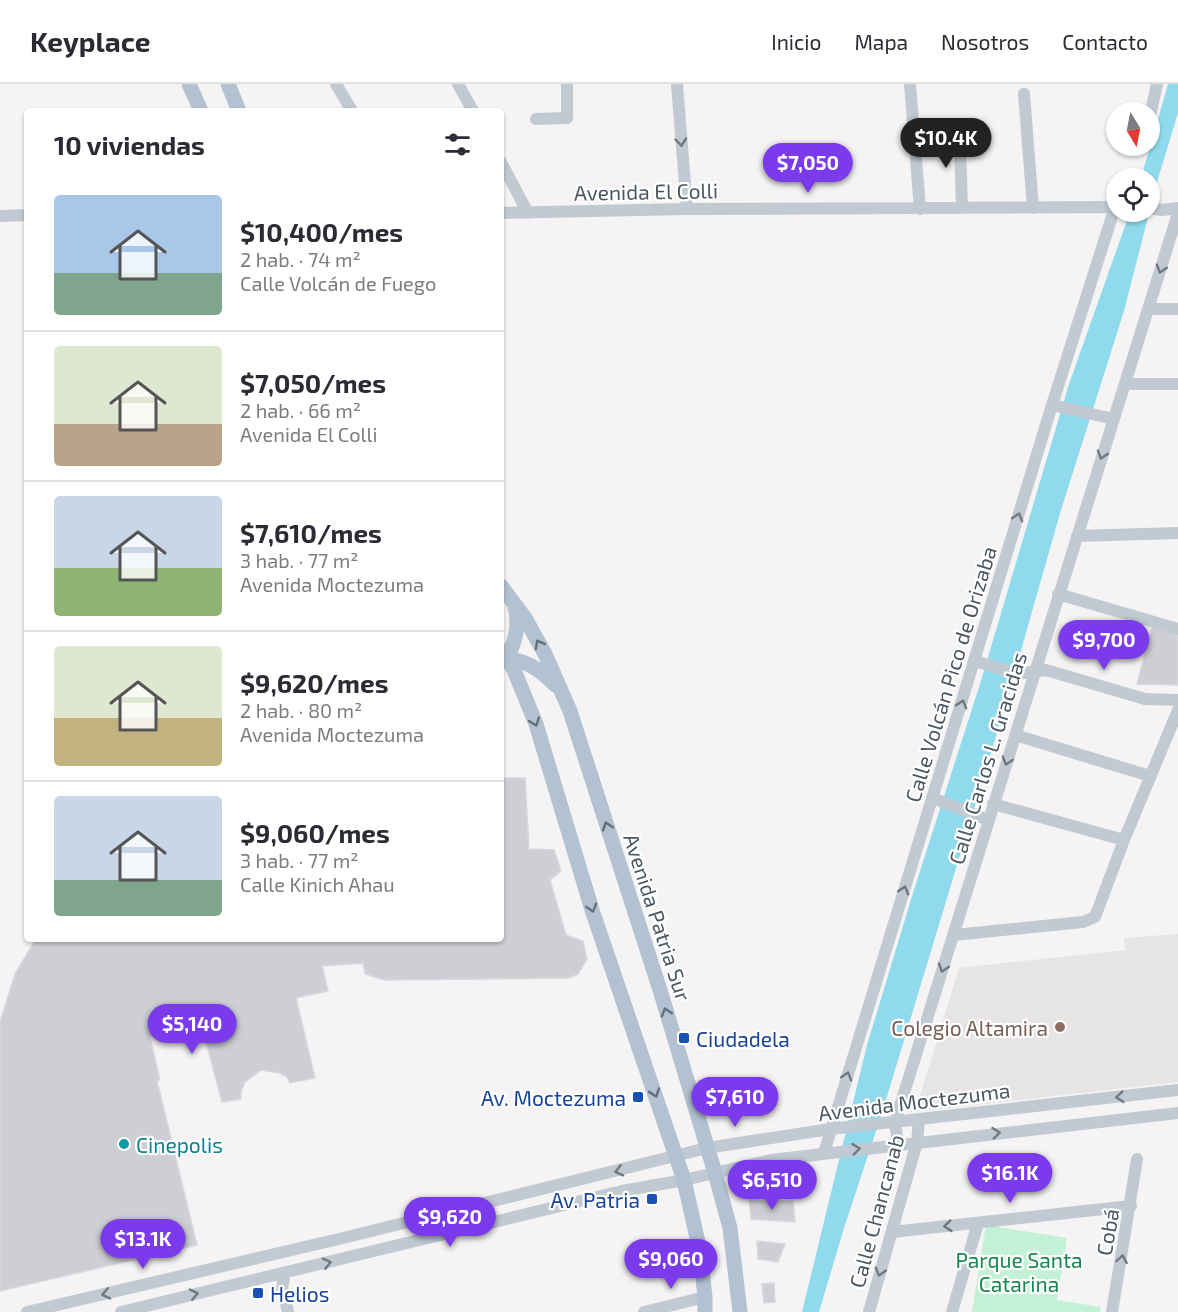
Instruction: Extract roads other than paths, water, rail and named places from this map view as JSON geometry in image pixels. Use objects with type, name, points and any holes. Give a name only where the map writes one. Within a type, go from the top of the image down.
[{"type":"main road","points":[[189,84],[200,108]]},
{"type":"main road","points":[[228,84],[238,108]]},
{"type":"main road","name":"Avenida Patria Sur","points":[[504,590],[525,618],[570,711],[649,956],[715,1173],[730,1227],[740,1312]]},
{"type":"main road","points":[[504,655],[515,641],[518,629],[514,604]]},
{"type":"main road","points":[[504,655],[529,664],[546,676],[561,692]]},
{"type":"main road","points":[[504,655],[514,670],[536,724],[593,913],[684,1180],[699,1251],[705,1305]]},
{"type":"street","points":[[336,84],[350,108]]},
{"type":"street","points":[[458,84],[471,108]]},
{"type":"street","points":[[536,120],[567,118],[567,84]]},
{"type":"street","points":[[677,84],[687,209]]},
{"type":"street","points":[[910,84],[920,209]]},
{"type":"street","points":[[1153,102],[1157,84]]},
{"type":"street","points":[[1024,93],[1033,208]]},
{"type":"street","points":[[960,147],[962,208]]},
{"type":"street","points":[[504,168],[528,213]]},
{"type":"street","name":"Avenida El Colli","points":[[504,213],[687,209],[1106,207]]},
{"type":"street","points":[[1160,211],[1177,216]]},
{"type":"street","points":[[0,216],[24,216]]},
{"type":"street","name":"Calle Carlos L. Gracidas","points":[[898,1144],[895,1122],[954,935],[983,818],[993,804],[1177,216]]},
{"type":"street","name":"Calle Volcán Pico de Orizaba","points":[[828,1152],[830,1130],[979,663],[1052,405],[1110,222]]},
{"type":"street","points":[[1148,309],[1178,309]]},
{"type":"street","points":[[1125,384],[1178,384]]},
{"type":"street","points":[[1052,405],[1114,419]]},
{"type":"street","points":[[1077,536],[1178,533]]},
{"type":"street","points":[[1058,594],[1178,628]]},
{"type":"street","points":[[979,663],[1017,674],[1046,670],[1058,672],[1145,699],[1178,700]]},
{"type":"street","points":[[954,935],[1083,922],[1095,917],[1178,710]]},
{"type":"street","points":[[1015,735],[1150,776]]},
{"type":"street","points":[[936,800],[983,818]]},
{"type":"street","points":[[993,804],[1124,840]]},
{"type":"street","name":"Avenida Moctezuma","points":[[27,1312],[343,1238],[707,1148],[843,1128],[1178,1090]]},
{"type":"street","name":"Avenida Moctezuma","points":[[121,1312],[622,1191],[684,1180],[771,1160],[1178,1113]]},
{"type":"street","name":"Calle Chancanab","points":[[869,1312],[917,1142],[919,1120]]},
{"type":"street","name":"Cobá","points":[[1112,1312],[1137,1159]]},
{"type":"street","points":[[892,1232],[1131,1206]]},
{"type":"street","points":[[952,1312],[978,1223]]},
{"type":"street","points":[[285,1273],[282,1288],[288,1312]]},
{"type":"street","points":[[271,1276],[282,1288]]},
{"type":"street","points":[[644,1312],[705,1305]]},
{"type":"water","points":[[1168,84],[1178,84],[1178,113],[1160,172],[1160,168],[1144,168],[1147,156],[1160,156],[1160,112]]},
{"type":"water","points":[[1126,222],[1147,222],[1124,311],[1061,510],[1006,703],[882,1113],[819,1312],[802,1312],[867,1045],[980,684],[1069,384]]},
{"type":"place","name":"Colegio Altamira","points":[[1060,1027]]},
{"type":"place","name":"Ciudadela","points":[[684,1038]]},
{"type":"place","name":"Av. Moctezuma","points":[[638,1097]]},
{"type":"place","name":"Cinepolis","points":[[124,1144]]},
{"type":"place","name":"Av. Patria","points":[[652,1199]]},
{"type":"place","name":"Helios","points":[[258,1293]]},
{"type":"park label","name":"Parque Santa Catarina","points":[[1019,1271]]}]
